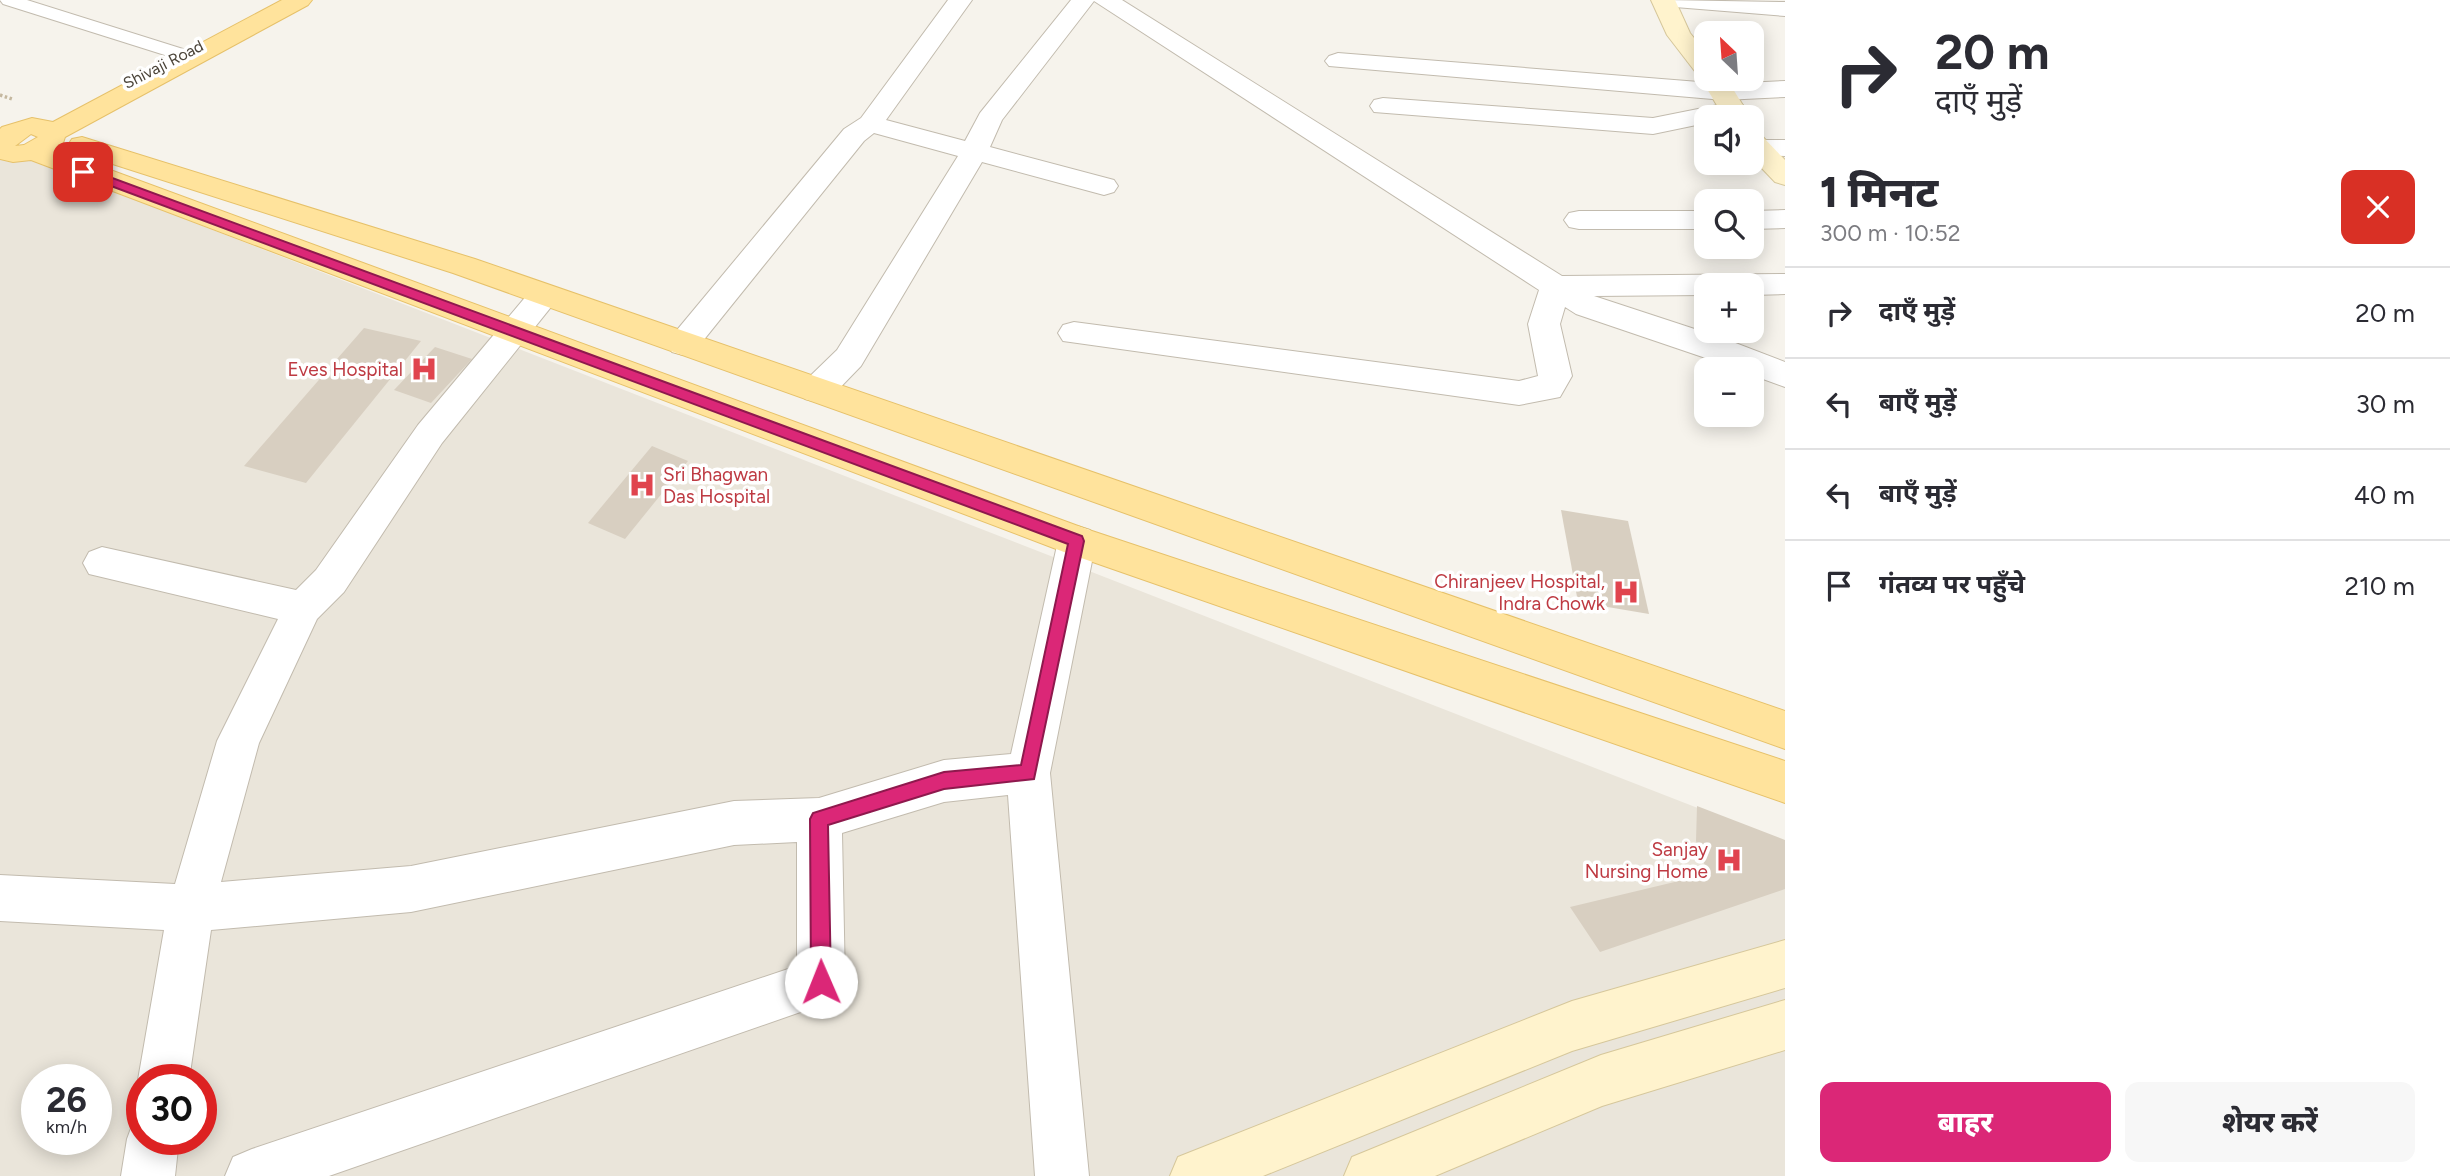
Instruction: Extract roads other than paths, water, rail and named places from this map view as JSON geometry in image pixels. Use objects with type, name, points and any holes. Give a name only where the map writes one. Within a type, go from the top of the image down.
[{"type":"main road","name":"Shivaji Road","points":[[188,56],[284,0]]},
{"type":"main road","points":[[42,134],[300,0]]},
{"type":"main road","points":[[1663,0],[1679,35],[1694,54]]},
{"type":"main road","points":[[1,139],[15,131],[42,134],[464,266],[1785,730]]},
{"type":"main road","points":[[42,134],[514,331],[1077,541],[1785,782]]},
{"type":"main road","points":[[1764,155],[1785,176]]},
{"type":"main road","points":[[1197,1176],[1572,1026],[1785,964]]},
{"type":"main road","points":[[1371,1176],[1601,1080],[1785,1025]]},
{"type":"street","points":[[684,344],[854,135],[870,124],[960,0]]},
{"type":"street","points":[[817,390],[849,358],[974,152],[989,119],[1083,0]]},
{"type":"street","points":[[1105,0],[1262,97],[1587,306],[1714,347],[1785,375]]},
{"type":"street","points":[[1675,0],[1785,9]]},
{"type":"street","points":[[1338,61],[1727,100]]},
{"type":"street","points":[[1383,106],[1653,126],[1727,100],[1785,89]]},
{"type":"street","points":[[870,124],[1104,186]]},
{"type":"street","points":[[1764,146],[1785,148]]},
{"type":"street","points":[[1764,219],[1785,219]]},
{"type":"street","points":[[1579,220],[1694,220]]},
{"type":"street","points":[[1556,285],[1785,284]]},
{"type":"street","points":[[1074,334],[1519,393],[1548,388],[1555,376],[1544,324],[1556,285]]},
{"type":"street","points":[[166,1064],[191,908],[238,741],[303,608],[330,581],[430,434],[544,295]]},
{"type":"street","points":[[1062,1176],[1028,773],[1077,541]]},
{"type":"street","points":[[102,563],[303,608]]},
{"type":"street","points":[[0,898],[191,908],[411,889],[734,823],[819,819],[944,781],[1028,773]]},
{"type":"street","points":[[252,1176],[821,982],[819,819]]},
{"type":"street","points":[[148,1176],[151,1155]]},
{"type":"lane","points":[[9,0],[188,56]]},
{"type":"place","name":"Eves Hospital","points":[[424,369]]},
{"type":"place","name":"Sri Bhagwan Das Hospital","points":[[642,485]]},
{"type":"place","name":"Chiranjeev Hospital, Indra Chowk","points":[[1626,592]]},
{"type":"place","name":"Sanjay Nursing Home","points":[[1729,860]]}]
